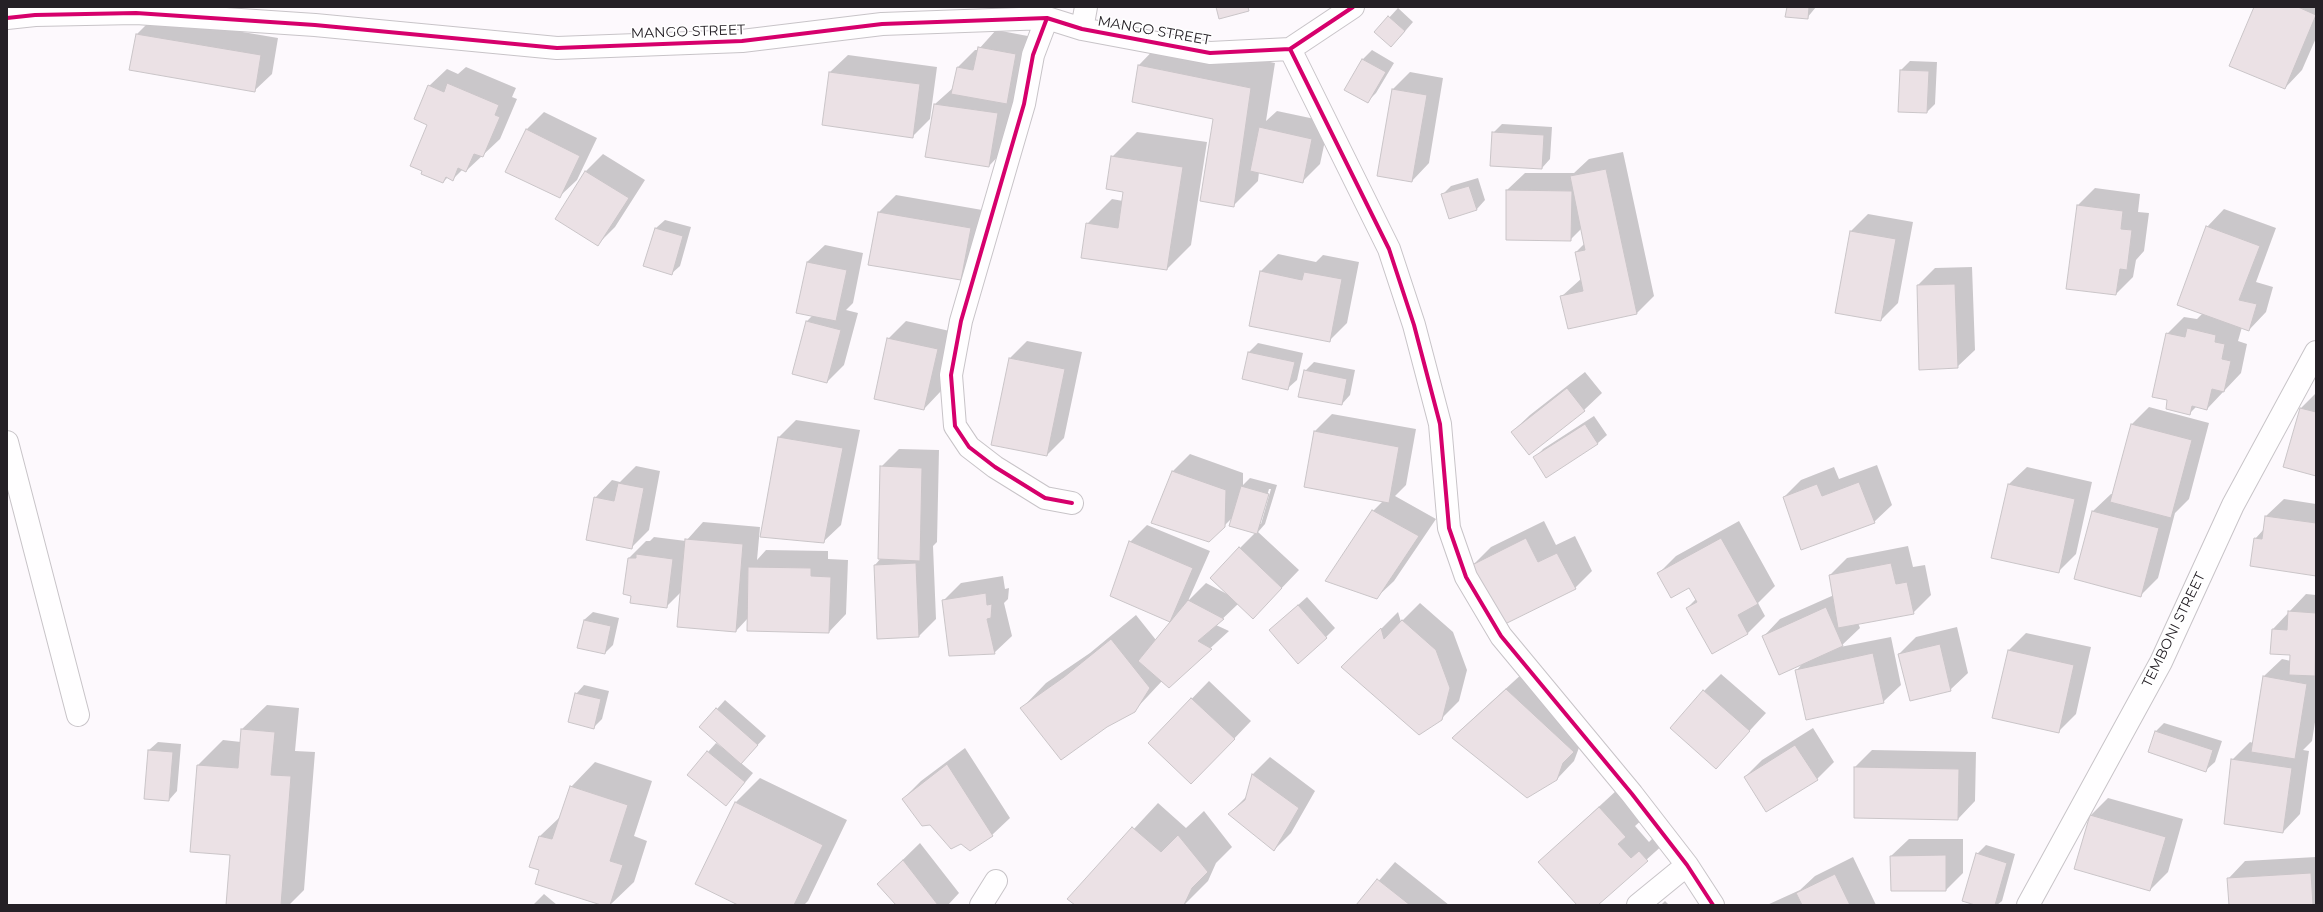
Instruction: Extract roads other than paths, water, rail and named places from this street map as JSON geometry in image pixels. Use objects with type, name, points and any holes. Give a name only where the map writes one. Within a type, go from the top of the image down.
[{"type":"street","points":[[1082,29],[1086,7]]},
{"type":"street","points":[[1353,7],[1290,49],[1389,249],[1414,325],[1440,424],[1448,528],[1466,577],[1501,636],[1632,794],[1687,865],[1713,905]]},
{"type":"street","name":"MANGO STREET","points":[[7,18],[35,15],[136,13],[314,25],[557,48],[742,41],[882,24],[1047,18],[1082,29],[1210,52],[1290,49]]},
{"type":"street","points":[[1047,18],[1033,55],[1024,104],[961,320],[950,375],[955,426],[969,447],[995,467],[1044,498],[1072,503]]},
{"type":"street","name":"TEMBONI STREET","points":[[2028,905],[2161,662],[2232,505],[2316,352]]},
{"type":"street","points":[[7,442],[78,715]]},
{"type":"street","points":[[1638,905],[1687,865]]},
{"type":"street","points":[[981,905],[996,881]]}]
